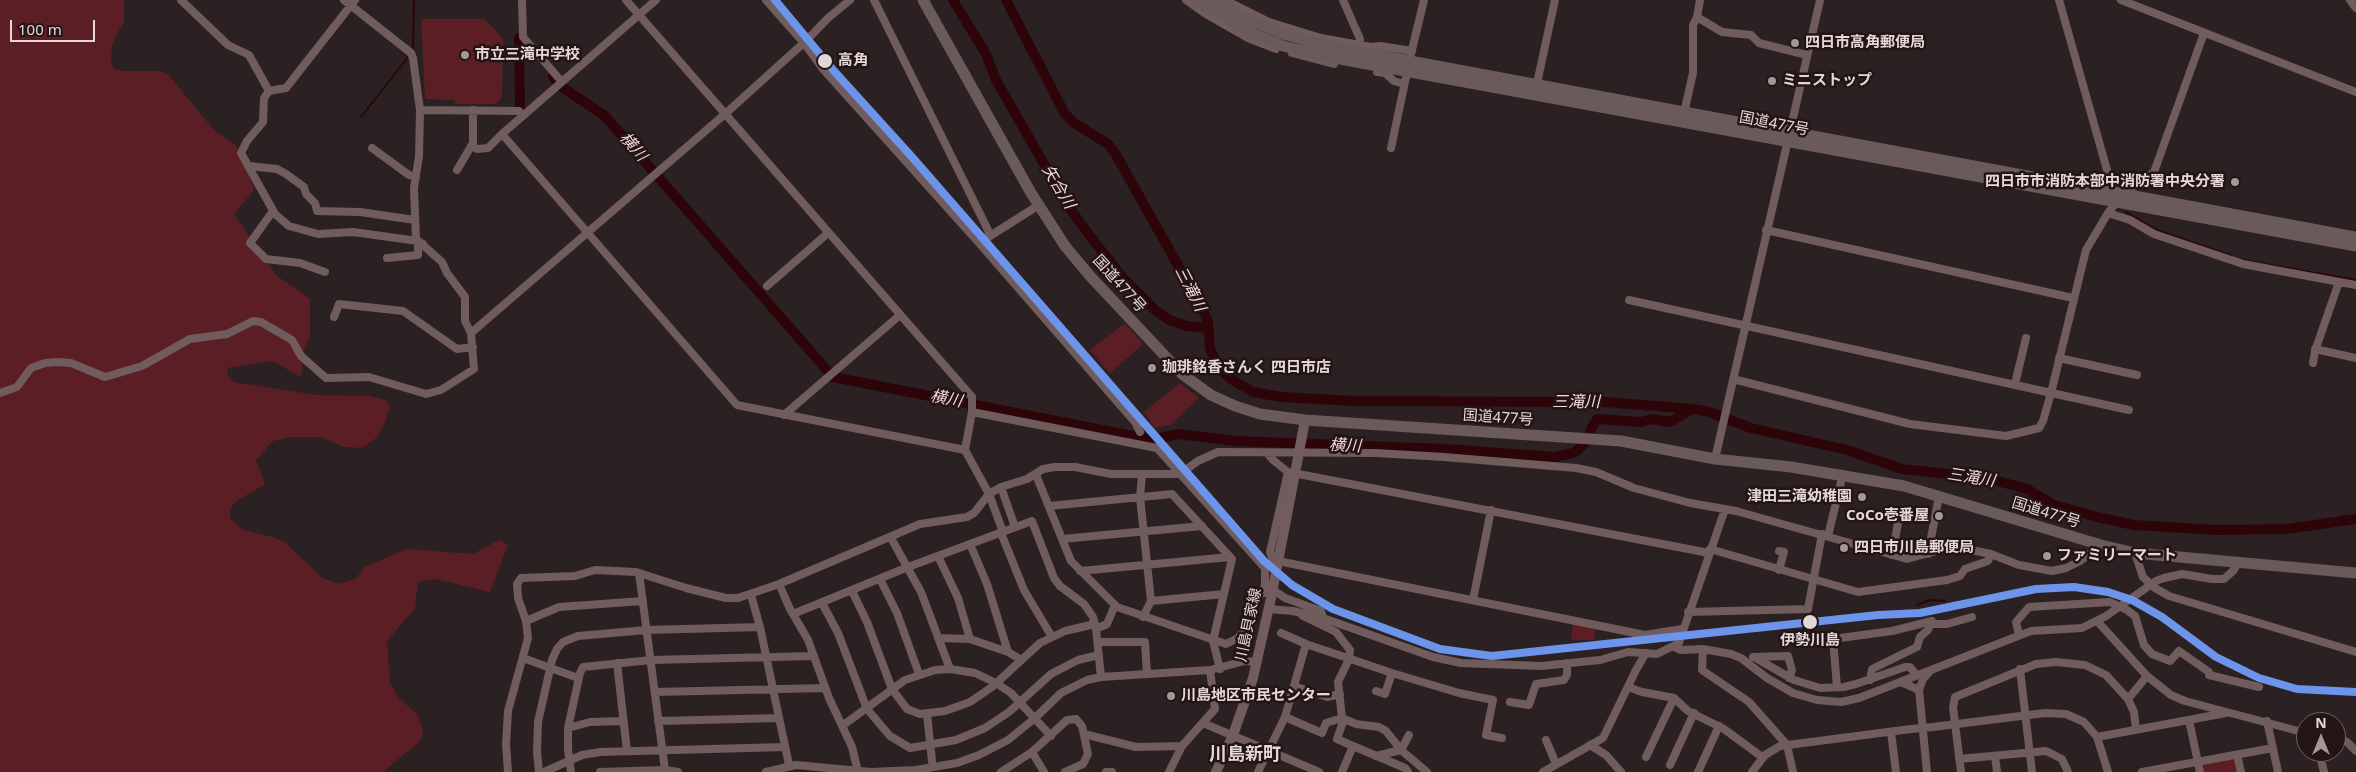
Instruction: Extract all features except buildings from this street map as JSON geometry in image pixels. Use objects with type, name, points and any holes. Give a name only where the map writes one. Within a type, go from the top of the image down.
[{"type":"highway","name":"国道477号","points":[[923,0],[1039,205],[1065,246],[1090,276],[1182,374],[1211,395],[1235,406],[1260,414],[1305,420],[1621,441],[1715,459],[1843,474],[1904,486],[2101,545],[2135,553],[2356,573]]},
{"type":"highway","name":"国道477号","points":[[1197,0],[1250,32],[1283,46],[1329,57],[1409,61]]},
{"type":"highway","name":"国道477号","points":[[1213,0],[1243,17],[1283,34],[1358,49],[1535,90],[2119,198],[2356,246]]},
{"type":"highway","name":"国道477号","points":[[1535,90],[1684,113],[1788,137]]},
{"type":"highway","name":"国道477号","points":[[2119,198],[2356,237]]},
{"type":"main road","name":"川島貝家線","points":[[1216,772],[1234,735],[1257,662],[1305,420]]},
{"type":"street","points":[[180,0],[228,45],[249,55],[269,91]]},
{"type":"street","points":[[522,0],[523,37],[561,83]]},
{"type":"street","points":[[626,0],[972,396],[972,412],[965,450],[989,494],[1024,590],[1052,637]]},
{"type":"street","points":[[471,146],[477,149],[488,148],[523,115],[656,0]]},
{"type":"street","points":[[766,0],[804,43],[823,69],[986,252],[1134,422],[1140,432]]},
{"type":"street","points":[[471,333],[725,114],[849,0]]},
{"type":"street","points":[[874,0],[988,238],[1039,205]]},
{"type":"street","points":[[1186,0],[1248,38],[1314,60],[1386,73],[1394,81],[1404,84]]},
{"type":"street","points":[[1225,0],[1254,15],[1286,28],[1358,49],[1360,39],[1343,0]]},
{"type":"street","points":[[1392,148],[1404,84],[1424,0]]},
{"type":"street","points":[[1535,90],[1555,0]]},
{"type":"street","points":[[1684,113],[1693,73],[1693,25],[1697,17],[1700,0]]},
{"type":"street","points":[[1715,459],[1820,0]]},
{"type":"street","points":[[2059,0],[2109,177],[2111,180],[2136,185]]},
{"type":"street","points":[[2121,0],[2356,92]]},
{"type":"street","points":[[2350,0],[2356,8]]},
{"type":"street","points":[[0,393],[17,387],[31,368],[45,363],[71,363],[105,376],[142,366],[190,339],[227,334],[253,321],[261,322],[292,340],[302,356],[326,378],[358,376],[426,394],[441,390],[474,369],[471,333],[465,322],[466,297],[447,273],[442,262],[421,243],[416,239],[416,177],[419,156],[420,110],[416,68],[411,53],[350,2],[286,88],[269,91],[264,98],[263,122],[249,138],[242,151],[242,155],[273,211],[289,226],[318,234],[353,232],[421,243]]},
{"type":"street","points":[[1697,17],[1722,32],[1751,35],[1760,43],[1807,55]]},
{"type":"street","points":[[1733,380],[1898,422],[2006,436],[2030,432],[2039,428],[2043,421],[2051,393],[2072,298],[2086,250],[2119,198],[2154,172],[2204,33]]},
{"type":"street","points":[[420,110],[520,111],[523,115]]},
{"type":"street","points":[[457,170],[473,142],[473,110]]},
{"type":"street","points":[[502,134],[737,405],[965,450]]},
{"type":"street","points":[[372,148],[410,175],[416,177]]},
{"type":"street","points":[[249,166],[277,169],[286,174],[304,187],[306,194],[315,203],[317,211],[360,212],[416,220]]},
{"type":"street","points":[[273,211],[250,243],[266,259],[300,263],[325,272]]},
{"type":"street","points":[[2108,214],[2130,220],[2154,234],[2243,264],[2356,285]]},
{"type":"street","points":[[1766,230],[2072,298]]},
{"type":"street","points":[[766,286],[828,233]]},
{"type":"street","points":[[387,258],[418,255],[418,246],[421,243]]},
{"type":"street","points":[[2313,363],[2315,349],[2340,282]]},
{"type":"street","points":[[1629,300],[2129,410]]},
{"type":"street","points":[[334,317],[339,304],[403,311],[457,349],[473,347]]},
{"type":"street","points":[[784,415],[900,315]]},
{"type":"street","points":[[2015,384],[2026,338]]},
{"type":"street","points":[[2315,349],[2356,358]]},
{"type":"street","points":[[2059,358],[2136,374]]},
{"type":"street","points":[[972,412],[1157,448],[1265,568],[1264,593],[1256,596],[1253,601],[1248,625],[1243,632],[1231,643],[1226,644],[1115,605],[1071,561],[1036,475]]},
{"type":"street","points":[[508,772],[506,744],[508,711],[528,638],[526,622],[517,591],[518,582],[521,578],[575,576],[595,570],[639,573],[726,598],[738,598],[779,584],[920,524],[966,517],[974,513],[989,494],[1001,487],[1036,475],[1043,469],[1055,467],[1076,467],[1111,474],[1142,475],[1181,473],[1198,461],[1218,452],[1298,456],[1376,453],[1576,468],[1596,472],[1634,488],[1690,503],[1725,509],[1892,555],[1913,559],[1956,549],[1991,554],[2019,565],[2052,571],[2080,561],[2101,545]]},
{"type":"street","points":[[1267,453],[1288,472],[1710,551],[1858,592],[1947,580],[1960,576],[1965,569],[1988,561],[1991,554]]},
{"type":"street","points":[[1288,472],[1270,552],[1273,560],[1645,635],[1682,629]]},
{"type":"street","points":[[1688,612],[1808,609],[1813,580],[1843,474]]},
{"type":"street","points":[[1142,475],[1140,497],[1151,601],[1143,616]]},
{"type":"street","points":[[1001,487],[1015,527]]},
{"type":"street","points":[[1049,506],[1172,494],[1232,559],[1213,641],[1220,669]]},
{"type":"street","points":[[1928,554],[1939,496]]},
{"type":"street","points":[[1269,609],[1293,611],[1323,618],[1445,660],[1512,666],[1568,664],[1600,660],[1628,652],[1657,654],[1679,643],[1682,629],[1725,509]]},
{"type":"street","points":[[1474,600],[1491,510]]},
{"type":"street","points":[[793,614],[908,567],[1032,521],[1054,578],[1064,590],[1084,604],[1096,626],[1101,677]]},
{"type":"street","points":[[1892,555],[1898,523]]},
{"type":"street","points":[[1062,539],[1202,526]]},
{"type":"street","points":[[890,538],[921,592],[950,669]]},
{"type":"street","points":[[970,544],[987,584],[1008,652]]},
{"type":"street","points":[[1779,551],[1784,552],[1779,570]]},
{"type":"street","points":[[2135,553],[2143,577],[2155,588],[2169,596],[2356,652]]},
{"type":"street","points":[[938,556],[958,598],[970,639]]},
{"type":"street","points":[[1080,570],[1230,557]]},
{"type":"street","points":[[1674,647],[1681,650],[1724,652],[1741,658],[1783,689],[1816,700],[1847,701],[2038,629],[2082,628],[2098,622],[2156,581],[2164,578],[2182,574],[2224,579],[2234,570],[2238,562]]},
{"type":"street","points":[[639,573],[665,770]]},
{"type":"street","points":[[880,579],[893,604],[919,674]]},
{"type":"street","points":[[779,584],[808,640],[825,688],[852,747],[858,772]]},
{"type":"street","points":[[1265,584],[1285,598],[1321,611],[1323,618]]},
{"type":"street","points":[[852,591],[867,622],[892,688],[907,709],[915,713],[927,714],[960,707],[978,697],[1020,659],[1052,637],[1073,628],[1107,624],[1115,605]]},
{"type":"street","points":[[1151,601],[1224,594]]},
{"type":"street","points":[[750,595],[760,627],[789,765]]},
{"type":"street","points":[[526,622],[559,607],[643,601]]},
{"type":"street","points":[[2019,635],[2016,624],[2030,607],[2110,602],[2135,616],[2144,645],[2152,654],[2170,661],[2180,651],[2209,672],[2209,675],[2259,687]]},
{"type":"street","points":[[822,603],[838,633],[868,708],[880,725],[900,743],[910,748],[930,746],[961,738],[985,728],[1020,702],[1040,682],[1057,670],[1078,660],[1099,654]]},
{"type":"street","points":[[1293,611],[1336,632],[1350,650],[1349,659],[1339,680],[1343,719],[1337,739],[1405,768],[1408,772]]},
{"type":"street","points":[[1930,624],[1947,624],[1972,617]]},
{"type":"street","points":[[1838,687],[1833,639],[1892,631],[1932,621],[1920,637],[1917,647],[1872,669],[1870,680]]},
{"type":"street","points":[[2098,622],[2147,676],[2171,695],[2185,701],[2296,730]]},
{"type":"street","points":[[539,772],[537,752],[538,722],[550,668],[557,649],[573,637],[646,630],[760,627]]},
{"type":"street","points":[[1281,633],[1306,644],[1392,673],[1459,693],[1493,700],[1486,735],[1502,738]]},
{"type":"street","points":[[938,638],[970,639],[1008,652],[1020,659]]},
{"type":"street","points":[[1098,642],[1145,642],[1147,674]]},
{"type":"street","points":[[1258,772],[1285,717],[1306,644]]},
{"type":"street","points":[[1703,650],[1702,670],[1749,702],[1787,744],[1793,772]]},
{"type":"street","points":[[1543,772],[1599,742],[1606,735],[1646,653]]},
{"type":"street","points":[[571,772],[568,761],[568,728],[578,678],[582,668],[586,666],[651,660],[814,656]]},
{"type":"street","points":[[1741,658],[1788,656],[1792,670],[1789,678]]},
{"type":"street","points":[[1754,657],[1789,678],[1820,688],[1838,687],[1870,680],[1908,667],[1912,669],[1916,676]]},
{"type":"street","points":[[523,658],[578,678]]},
{"type":"street","points":[[766,772],[789,765],[813,765],[858,772],[898,771],[934,767],[968,759],[994,748],[1018,733],[1066,690],[1079,683],[1101,677],[1210,670],[1220,669],[1245,661],[1257,662]]},
{"type":"street","points":[[1961,772],[1952,703],[1955,697],[2020,669],[2047,662],[2085,665],[2106,675],[2128,699],[2134,712],[2136,730]]},
{"type":"street","points":[[617,663],[627,751]]},
{"type":"street","points":[[1510,702],[1529,705],[1536,684],[1564,680],[1567,675],[1568,664]]},
{"type":"street","points":[[842,726],[892,688],[919,674],[950,669],[975,673],[996,682],[1020,702],[1051,736]]},
{"type":"street","points":[[1927,772],[1918,690],[1923,679],[1933,669]]},
{"type":"street","points":[[2020,669],[2032,772]]},
{"type":"street","points":[[1169,772],[1182,746],[1215,709],[1210,670]]},
{"type":"street","points":[[1376,691],[1386,694],[1392,673]]},
{"type":"street","points":[[2128,699],[2147,676]]},
{"type":"street","points":[[1901,682],[1918,690]]},
{"type":"street","points":[[1294,686],[1326,697],[1340,694]]},
{"type":"street","points":[[1628,687],[1642,692],[1674,698],[1688,711],[1719,726],[1762,757]]},
{"type":"street","points":[[655,692],[825,688]]},
{"type":"street","points":[[1646,757],[1674,698]]},
{"type":"street","points":[[2097,737],[2230,712]]},
{"type":"street","points":[[1670,765],[1694,713]]},
{"type":"street","points":[[1752,772],[1762,757],[1771,750],[1787,744],[2045,713],[2066,714],[2084,722],[2097,737],[2108,772]]},
{"type":"street","points":[[927,714],[934,767]]},
{"type":"street","points":[[1285,717],[1322,733],[1326,723],[1343,719],[1381,728],[1401,750],[1427,772]]},
{"type":"street","points":[[658,721],[779,718]]},
{"type":"street","points":[[1001,772],[1032,752],[1067,720],[1078,720],[1088,750],[1085,761],[1080,766],[1065,772]]},
{"type":"street","points":[[2189,720],[2200,772]]},
{"type":"street","points":[[568,728],[590,722],[623,721]]},
{"type":"street","points":[[2267,721],[2278,772]]},
{"type":"street","points":[[1202,723],[1319,772]]},
{"type":"street","points":[[1698,772],[1719,726]]},
{"type":"street","points":[[1890,732],[1896,772]]},
{"type":"street","points":[[1084,734],[1136,747],[1182,746]]},
{"type":"street","points":[[1376,756],[1401,750],[1409,735]]},
{"type":"street","points":[[1546,740],[1555,767]]},
{"type":"street","points":[[2346,742],[2356,751]]},
{"type":"street","points":[[1342,772],[1353,746]]},
{"type":"street","points":[[1590,746],[1606,755],[1621,772]]},
{"type":"street","points":[[544,772],[592,753],[785,747]]},
{"type":"street","points":[[2142,772],[2273,748]]},
{"type":"street","points":[[1032,752],[1044,772]]},
{"type":"street","points":[[1959,759],[2030,752],[2052,752],[2062,759],[2068,772]]},
{"type":"street","points":[[2237,755],[2241,772]]},
{"type":"street","points":[[1995,756],[1997,772]]},
{"type":"street","points":[[600,772],[665,770],[678,772]]},
{"type":"street","points":[[1106,772],[1112,772]]},
{"type":"shaded area","points":[[0,0],[124,0],[124,21],[112,44],[111,61],[114,69],[123,71],[160,71],[168,74],[214,130],[236,145],[244,159],[254,190],[234,214],[276,275],[310,299],[310,336],[304,351],[301,377],[272,361],[227,368],[228,376],[234,382],[316,395],[370,396],[385,400],[390,407],[385,423],[376,438],[362,448],[344,447],[320,437],[291,437],[273,441],[256,460],[265,484],[235,502],[230,510],[230,518],[243,530],[285,542],[322,578],[339,584],[355,579],[366,566],[407,549],[473,554],[499,540],[508,545],[490,592],[436,579],[418,582],[415,608],[387,641],[390,683],[399,698],[418,715],[423,731],[421,740],[383,772],[0,772]]},
{"type":"shaded area","points":[[421,19],[485,19],[503,39],[502,97],[496,104],[455,104],[455,100],[425,99]]},
{"type":"shaded area","points":[[1125,323],[1143,344],[1110,373],[1090,350]]},
{"type":"shaded area","points":[[1180,383],[1199,398],[1170,425],[1154,428],[1144,412]]},
{"type":"shaded area","points":[[1573,622],[1596,626],[1594,640],[1571,640]]},
{"type":"shaded area","points":[[2231,759],[2236,763],[2238,772],[2203,772],[2201,767],[2203,764]]},
{"type":"waterway","points":[[413,50],[414,0]]},
{"type":"waterway","name":"矢合川","points":[[953,0],[986,54],[996,80],[1068,206],[1087,232],[1123,278],[1155,310],[1169,320],[1187,326],[1208,328]]},
{"type":"waterway","name":"三滝川","points":[[1006,0],[1065,114],[1074,123],[1108,144],[1115,153],[1203,310],[1208,322],[1210,348],[1218,367],[1231,379],[1253,392],[1282,397],[1353,401],[1605,402],[1693,409],[1709,412],[1751,428],[1847,450],[1902,469],[1986,478],[2027,489],[2054,505],[2134,525],[2216,530],[2287,529],[2356,519]]},
{"type":"waterway","name":"横川","points":[[520,109],[519,38],[529,49]]},
{"type":"waterway","points":[[361,117],[409,56]]},
{"type":"waterway","name":"横川","points":[[553,77],[562,87],[605,116],[833,377],[1153,440],[1177,434],[1236,441],[1446,449],[1555,457],[1574,453],[1585,443]]},
{"type":"waterway","points":[[2126,212],[2157,230],[2232,256]]},
{"type":"waterway","points":[[2243,260],[2356,280]]},
{"type":"waterway","name":"横川","points":[[1590,431],[1597,419],[1641,422],[1652,419],[1670,422],[1692,409]]},
{"type":"waterway","points":[[1917,605],[1930,600],[1945,601]]},
{"type":"transit line","points":[[775,0],[834,71],[912,157],[1264,561],[1292,585],[1333,609],[1440,649],[1492,656],[1878,615],[1920,613],[2036,589],[2074,587],[2108,592],[2132,600],[2162,617],[2216,657],[2259,678],[2297,689],[2356,692]]},
{"type":"place","name":"四日市高角郵便局","points":[[1795,43]]},
{"type":"place","name":"市立三滝中学校","points":[[465,55]]},
{"type":"place","name":"高角","points":[[825,61]]},
{"type":"place","name":"ミニストップ","points":[[1772,81]]},
{"type":"place","name":"四日市市消防本部中消防署中央分署","points":[[2235,182]]},
{"type":"place","name":"珈琲銘香さんく 四日市店","points":[[1152,368]]},
{"type":"place","name":"津田三滝幼稚園","points":[[1862,497]]},
{"type":"place","name":"CoCo壱番屋","points":[[1939,516]]},
{"type":"place","name":"四日市川島郵便局","points":[[1844,548]]},
{"type":"place","name":"ファミリーマート","points":[[2047,556]]},
{"type":"place","name":"伊勢川島","points":[[1810,622]]},
{"type":"place","name":"川島地区市民センター","points":[[1171,696]]},
{"type":"district","name":"川島新町","points":[[1245,755]]}]
